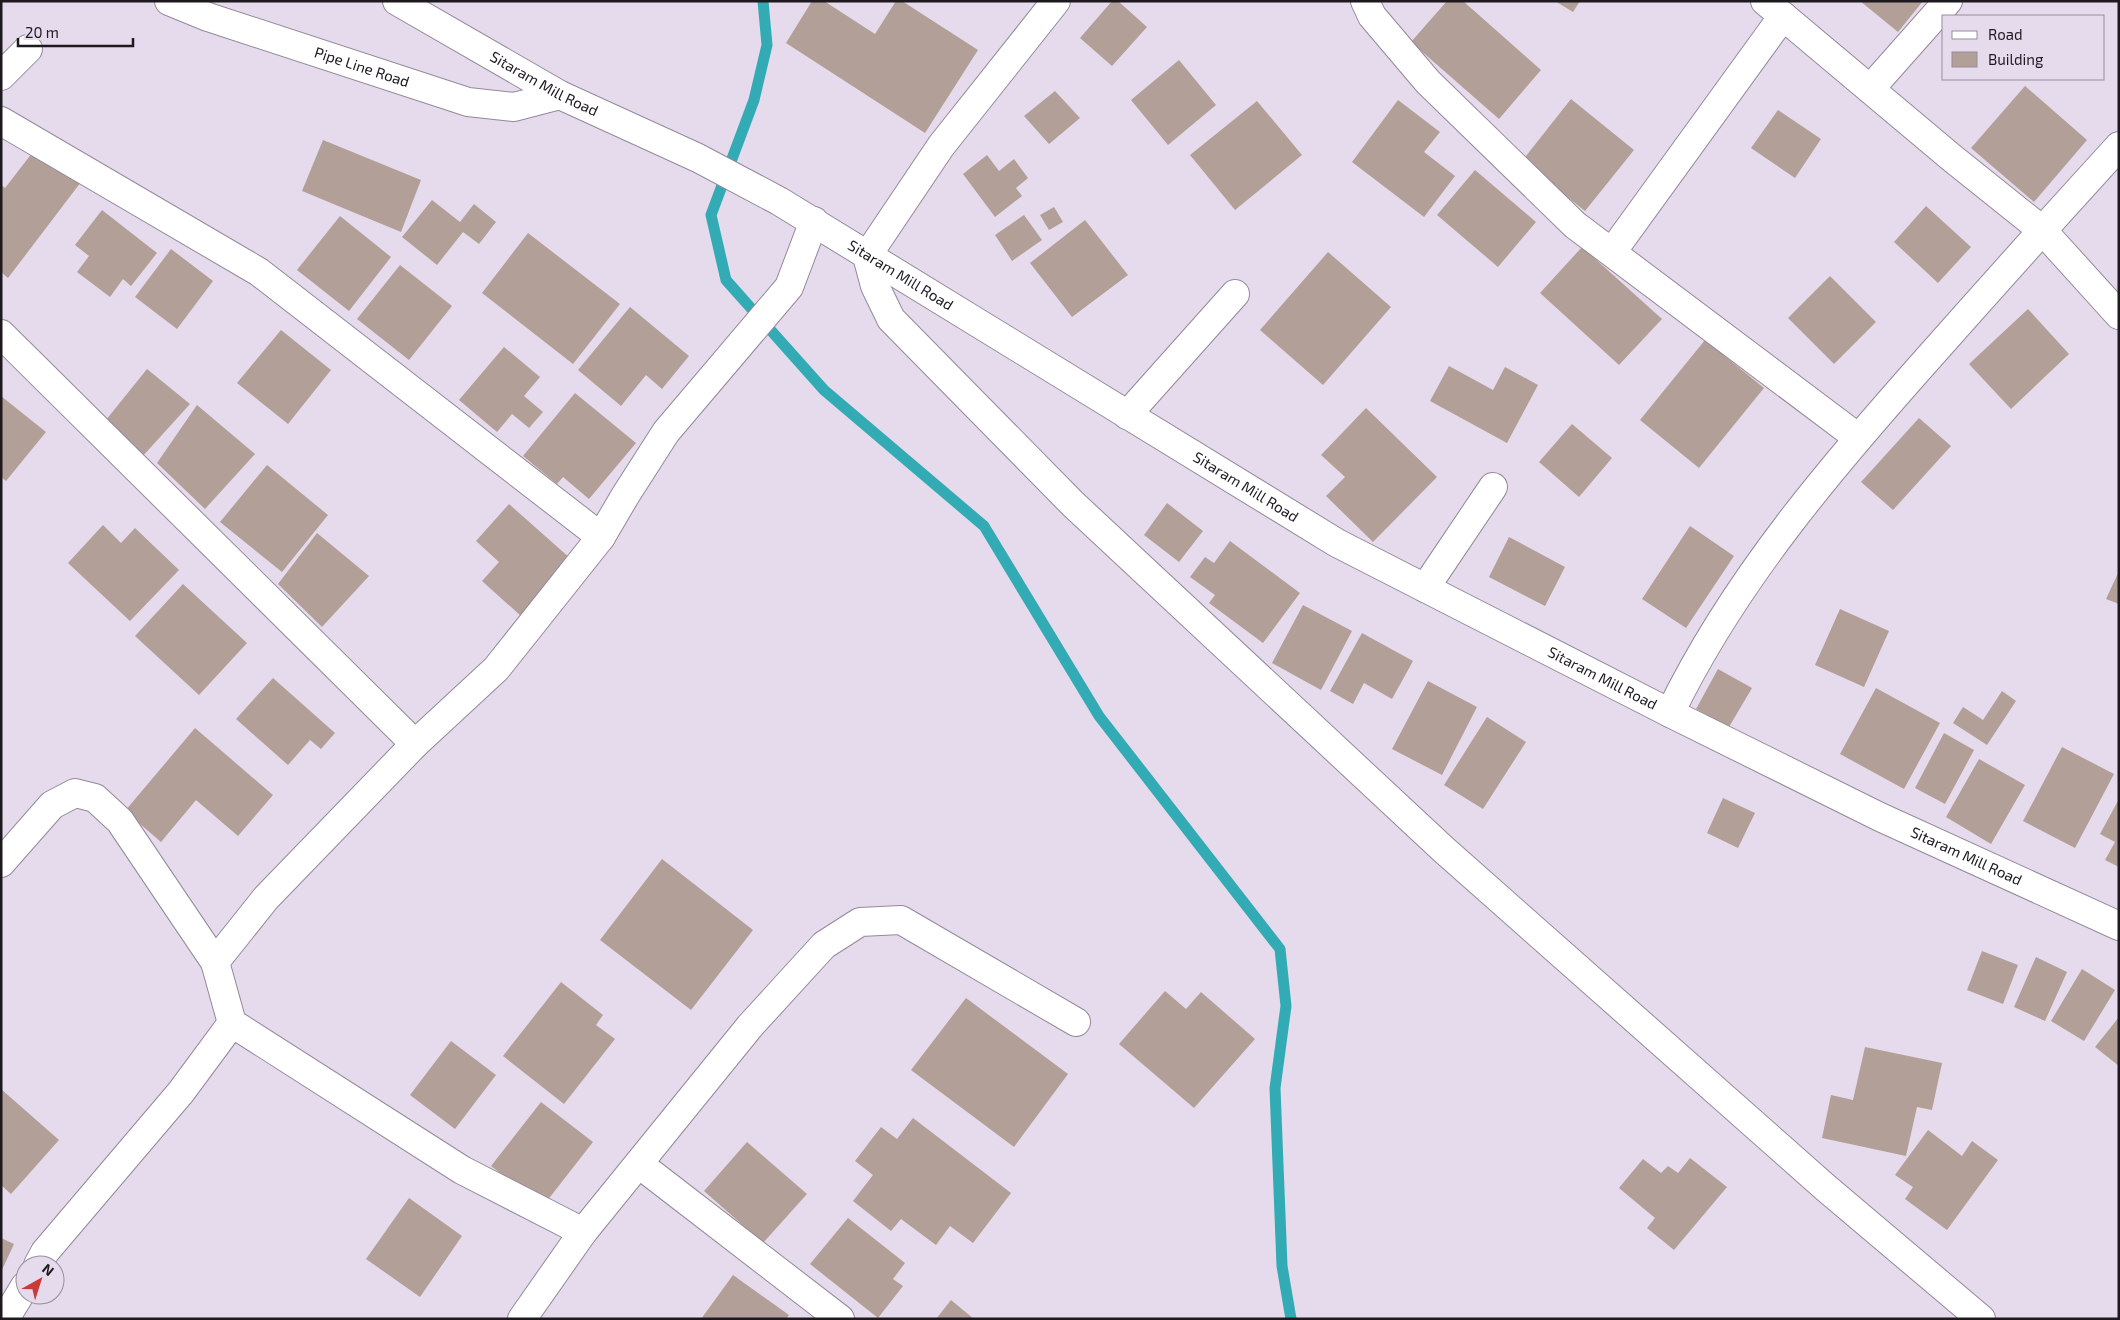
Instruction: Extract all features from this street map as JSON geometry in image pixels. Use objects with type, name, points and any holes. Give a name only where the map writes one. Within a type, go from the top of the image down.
[{"type":"street","name":"Pipe Line Road","points":[[169,1],[217,20],[468,102],[514,107],[560,95]]},
{"type":"street","name":"Sitaram Mill Road","points":[[397,1],[560,95],[698,158],[814,221],[867,256],[1337,543],[1670,713],[1880,817],[2119,926]]},
{"type":"street","points":[[1056,1],[941,146],[867,256],[875,286],[891,319],[1073,504],[1443,850],[1826,1188],[1981,1319]]},
{"type":"street","points":[[1364,1],[1372,16],[1428,82],[1575,225],[1857,437]]},
{"type":"street","points":[[1870,89],[1948,1]]},
{"type":"street","points":[[1612,252],[1774,9],[2042,230],[2119,315]]},
{"type":"street","points":[[1,76],[28,49]]},
{"type":"street","points":[[1,121],[259,272],[601,537]]},
{"type":"street","points":[[1670,713],[1691,669],[1740,591],[1857,437],[2119,146]]},
{"type":"street","points":[[215,962],[266,898],[415,744],[496,669],[601,537],[666,432],[789,286],[814,221]]},
{"type":"street","points":[[1127,415],[1235,294]]},
{"type":"street","points":[[1,334],[415,744]]},
{"type":"street","points":[[1424,588],[1493,487]]},
{"type":"street","points":[[1,863],[52,805],[75,793],[95,798],[120,821],[215,962],[232,1023],[462,1170],[583,1232]]},
{"type":"street","points":[[522,1319],[583,1232],[750,1026],[824,945],[860,922],[901,920],[1076,1022]]},
{"type":"street","points":[[44,1255],[181,1092],[232,1023]]},
{"type":"street","points":[[639,1164],[840,1319]]},
{"type":"street","points":[[5,1319],[15,1302]]},
{"type":"building","points":[[812,1],[824,1],[875,34],[896,1],[902,1],[978,50],[925,133],[786,43]]},
{"type":"building","points":[[1112,1],[1118,1],[1147,27],[1112,66],[1080,38]]},
{"type":"building","points":[[1447,1],[1463,1],[1541,70],[1499,119],[1411,42]]},
{"type":"building","points":[[1555,1],[1580,1],[1573,12]]},
{"type":"building","points":[[1860,1],[1923,1],[1898,32]]},
{"type":"building","points":[[1179,60],[1216,105],[1168,145],[1131,100]]},
{"type":"building","points":[[2025,86],[2087,140],[2034,202],[1971,148]]},
{"type":"building","points":[[1055,91],[1080,118],[1049,144],[1024,116]]},
{"type":"building","points":[[1571,99],[1634,150],[1585,211],[1522,161]]},
{"type":"building","points":[[1398,100],[1440,132],[1424,152],[1455,176],[1424,217],[1352,162]]},
{"type":"building","points":[[1257,101],[1302,155],[1235,210],[1190,155]]},
{"type":"building","points":[[1778,110],[1821,139],[1795,178],[1751,148]]},
{"type":"building","points":[[323,140],[421,180],[401,232],[302,191]]},
{"type":"building","points":[[36,148],[81,182],[8,278],[1,272],[1,185],[5,188]]},
{"type":"building","points":[[987,155],[999,171],[1014,159],[1028,178],[1016,188],[1022,196],[995,217],[963,174]]},
{"type":"building","points":[[1475,170],[1536,222],[1498,267],[1437,215]]},
{"type":"building","points":[[432,200],[460,222],[474,204],[496,222],[479,244],[463,232],[437,265],[402,237]]},
{"type":"building","points":[[1926,206],[1971,247],[1938,283],[1894,242]]},
{"type":"building","points":[[1054,207],[1063,222],[1049,230],[1040,215]]},
{"type":"building","points":[[102,210],[157,253],[131,286],[123,279],[110,297],[77,272],[89,256],[75,245]]},
{"type":"building","points":[[1024,215],[1042,240],[1012,261],[995,235]]},
{"type":"building","points":[[340,216],[391,257],[349,311],[297,270]]},
{"type":"building","points":[[1085,220],[1128,275],[1072,317],[1030,263]]},
{"type":"building","points":[[528,233],[620,304],[573,364],[482,293]]},
{"type":"building","points":[[1582,247],[1662,319],[1619,365],[1540,293]]},
{"type":"building","points":[[171,249],[213,281],[177,329],[135,297]]},
{"type":"building","points":[[1328,252],[1391,307],[1323,385],[1260,330]]},
{"type":"building","points":[[400,265],[452,306],[409,360],[357,319]]},
{"type":"building","points":[[1830,276],[1876,322],[1834,364],[1788,318]]},
{"type":"building","points":[[630,307],[689,356],[662,389],[646,375],[621,406],[578,370]]},
{"type":"building","points":[[2028,309],[2069,354],[2011,409],[1969,364]]},
{"type":"building","points":[[281,330],[331,370],[288,424],[237,383]]},
{"type":"building","points":[[1705,340],[1764,388],[1699,468],[1640,420]]},
{"type":"building","points":[[504,347],[540,377],[524,396],[543,412],[529,428],[512,414],[497,432],[459,400]]},
{"type":"building","points":[[1449,366],[1493,390],[1505,367],[1538,385],[1507,443],[1430,401]]},
{"type":"building","points":[[147,369],[190,404],[142,457],[106,420]]},
{"type":"building","points":[[575,393],[636,443],[589,499],[563,477],[557,484],[523,456]]},
{"type":"building","points":[[1,396],[46,432],[6,481],[1,477]]},
{"type":"building","points":[[197,405],[255,454],[205,509],[157,463]]},
{"type":"building","points":[[1366,408],[1437,477],[1373,542],[1326,496],[1345,477],[1321,455]]},
{"type":"building","points":[[1919,418],[1951,446],[1893,510],[1861,482]]},
{"type":"building","points":[[1572,424],[1612,458],[1579,497],[1539,462]]},
{"type":"building","points":[[267,465],[328,515],[282,572],[220,522]]},
{"type":"building","points":[[1167,503],[1203,531],[1179,562],[1144,535]]},
{"type":"building","points":[[509,504],[571,559],[521,616],[482,581],[499,562],[476,541]]},
{"type":"building","points":[[103,525],[121,543],[135,528],[179,570],[130,621],[68,563]]},
{"type":"building","points":[[1690,526],[1734,556],[1686,628],[1642,599]]},
{"type":"building","points":[[317,533],[369,576],[322,627],[278,584]]},
{"type":"building","points":[[1509,537],[1565,567],[1545,606],[1489,577]]},
{"type":"building","points":[[1230,541],[1300,593],[1263,643],[1209,603],[1215,595],[1190,577],[1205,557],[1214,563]]},
{"type":"building","points":[[2119,571],[2119,604],[2106,599]]},
{"type":"building","points":[[183,584],[247,643],[199,695],[135,636]]},
{"type":"building","points":[[1303,605],[1352,631],[1321,690],[1272,663]]},
{"type":"building","points":[[1840,609],[1889,631],[1864,687],[1815,665]]},
{"type":"building","points":[[1362,633],[1413,661],[1392,699],[1364,683],[1353,704],[1330,691]]},
{"type":"building","points":[[1718,669],[1752,688],[1729,727],[1696,709]]},
{"type":"building","points":[[273,678],[335,733],[321,749],[310,740],[288,765],[236,719]]},
{"type":"building","points":[[1428,681],[1477,707],[1442,775],[1392,749]]},
{"type":"building","points":[[1876,688],[1940,723],[1904,789],[1840,754]]},
{"type":"building","points":[[2002,691],[2016,701],[1987,745],[1953,723],[1963,707],[1983,720]]},
{"type":"building","points":[[1487,717],[1526,742],[1483,809],[1444,785]]},
{"type":"building","points":[[195,728],[273,795],[238,836],[196,800],[161,842],[125,811]]},
{"type":"building","points":[[1944,733],[1974,750],[1945,804],[1915,788]]},
{"type":"building","points":[[2062,747],[2114,774],[2075,848],[2023,821]]},
{"type":"building","points":[[1979,759],[2025,785],[1991,844],[1946,817]]},
{"type":"building","points":[[1723,798],[1755,813],[1738,848],[1707,833]]},
{"type":"building","points":[[2119,799],[2119,867],[2105,860],[2115,842],[2100,834]]},
{"type":"building","points":[[662,859],[753,930],[691,1010],[600,940]]},
{"type":"building","points":[[1982,951],[2018,965],[2003,1004],[1967,990]]},
{"type":"building","points":[[2036,957],[2067,972],[2045,1021],[2014,1007]]},
{"type":"building","points":[[2082,969],[2115,990],[2084,1041],[2051,1021]]},
{"type":"building","points":[[561,982],[603,1015],[596,1025],[615,1039],[564,1104],[503,1056]]},
{"type":"building","points":[[1165,991],[1186,1009],[1201,992],[1255,1039],[1194,1108],[1119,1044]]},
{"type":"building","points":[[966,998],[1068,1074],[1014,1147],[911,1070]]},
{"type":"building","points":[[2119,1017],[2119,1066],[2095,1047]]},
{"type":"building","points":[[451,1041],[496,1075],[455,1129],[410,1095]]},
{"type":"building","points":[[1865,1047],[1942,1063],[1932,1110],[1917,1107],[1906,1156],[1822,1138],[1831,1095],[1853,1100]]},
{"type":"building","points":[[1,1089],[59,1140],[11,1194],[1,1185]]},
{"type":"building","points":[[541,1102],[593,1142],[543,1206],[491,1166]]},
{"type":"building","points":[[913,1118],[1011,1193],[973,1243],[950,1226],[936,1245],[901,1219],[891,1231],[853,1201],[873,1175],[855,1161],[881,1127],[897,1139]]},
{"type":"building","points":[[1928,1130],[1962,1156],[1972,1141],[1998,1160],[1947,1230],[1905,1199],[1913,1187],[1895,1175]]},
{"type":"building","points":[[747,1142],[807,1194],[763,1243],[704,1191]]},
{"type":"building","points":[[1690,1158],[1727,1187],[1674,1250],[1647,1228],[1655,1218],[1619,1188],[1643,1159],[1661,1173],[1668,1166],[1678,1173]]},
{"type":"building","points":[[409,1198],[462,1236],[420,1297],[366,1259]]},
{"type":"building","points":[[848,1218],[905,1263],[893,1279],[903,1286],[878,1318],[810,1264]]},
{"type":"building","points":[[1,1238],[14,1244],[1,1272]]},
{"type":"building","points":[[733,1275],[789,1315],[786,1319],[701,1319]]},
{"type":"building","points":[[951,1300],[974,1319],[936,1319]]},
{"type":"waterway","points":[[763,1],[767,45],[754,100],[711,215],[726,280],[824,390],[984,526],[1099,716],[1280,949],[1286,1006],[1275,1088],[1282,1266],[1291,1319]]}]
